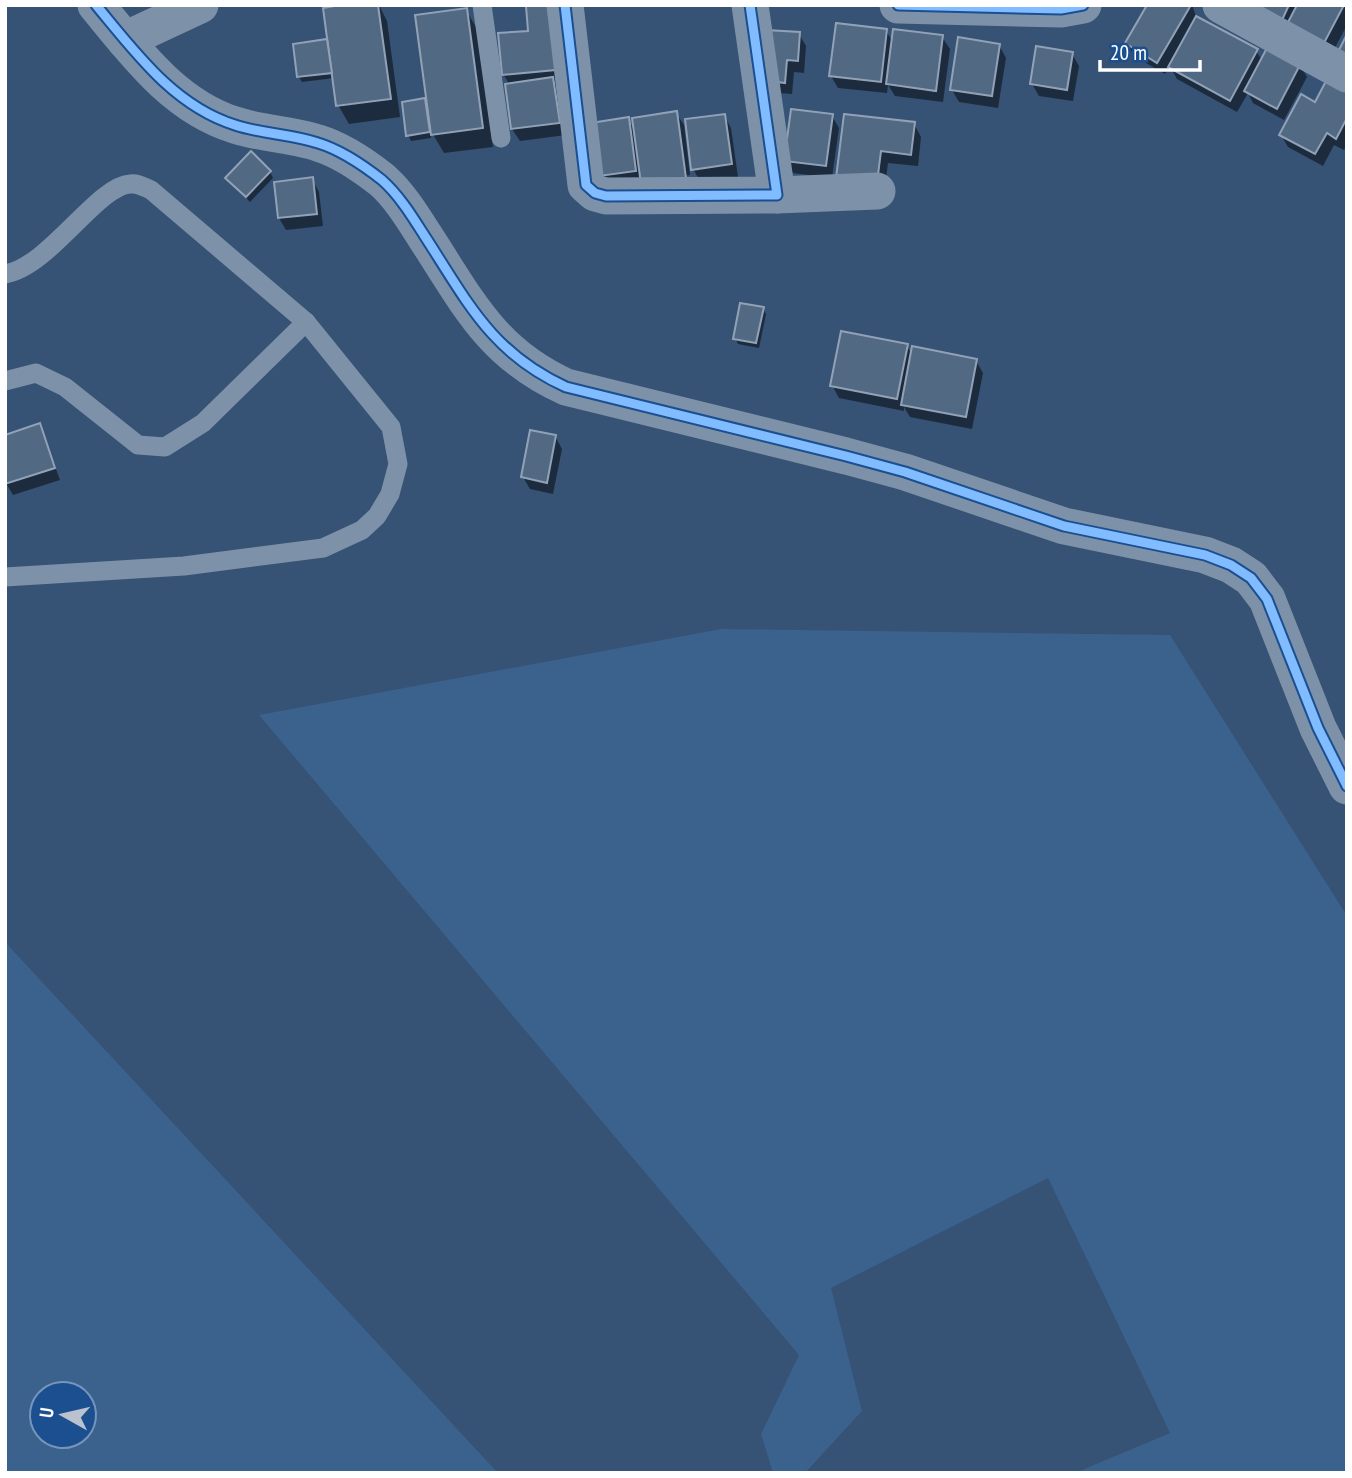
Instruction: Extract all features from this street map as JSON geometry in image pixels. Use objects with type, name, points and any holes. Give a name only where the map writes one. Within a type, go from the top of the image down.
[{"type":"street","points":[[96,5],[170,88],[207,114],[235,125],[318,143],[353,159],[384,182],[409,212],[486,330],[536,373],[566,387],[905,472],[1064,526],[1205,555],[1231,565],[1251,578],[1267,599],[1318,728],[1347,786]]},
{"type":"street","points":[[125,40],[200,5]]},
{"type":"street","points":[[565,5],[583,175],[586,185],[595,193],[661,197],[877,191]]},
{"type":"street","points":[[750,5],[777,195]]},
{"type":"street","points":[[898,5],[1061,9],[1083,5]]},
{"type":"street","points":[[1221,5],[1347,74]]},
{"type":"lane","points":[[482,5],[501,138]]},
{"type":"lane","points":[[5,274],[37,259],[118,187],[138,184],[151,190],[306,323],[391,427],[398,464],[393,484],[377,516],[362,530],[323,548],[184,566],[6,579]]},
{"type":"lane","points":[[5,382],[36,373],[65,387],[138,445],[165,447],[203,423],[306,323]]},
{"type":"water","points":[[721,629],[1170,635],[1347,916],[1347,1473],[1075,1473],[1170,1433],[1048,1178],[831,1288],[862,1411],[805,1473],[773,1473],[761,1434],[799,1355],[259,715]]},
{"type":"water","points":[[5,942],[498,1473],[5,1473]]},
{"type":"building","points":[[378,5],[391,99],[336,106],[323,8]]},
{"type":"building","points":[[561,5],[566,69],[502,75],[498,33],[528,31],[526,6]]},
{"type":"building","points":[[1147,5],[1191,5],[1157,63],[1125,43]]},
{"type":"building","points":[[1254,5],[1289,5],[1282,20]]},
{"type":"building","points":[[1297,5],[1344,5],[1323,45],[1286,26]]},
{"type":"building","points":[[467,8],[483,128],[431,135],[415,15]]},
{"type":"building","points":[[1196,16],[1258,49],[1230,101],[1168,67]]},
{"type":"building","points":[[836,23],[887,29],[881,82],[829,76]]},
{"type":"building","points":[[893,29],[943,35],[936,91],[886,84]]},
{"type":"building","points":[[766,30],[800,32],[798,61],[787,60],[785,83],[770,81]]},
{"type":"building","points":[[1347,34],[1347,57],[1338,52]]},
{"type":"building","points":[[958,37],[1000,44],[992,96],[950,90]]},
{"type":"building","points":[[327,39],[332,73],[297,77],[293,44]]},
{"type":"building","points":[[1036,46],[1073,52],[1067,90],[1030,84]]},
{"type":"building","points":[[1268,46],[1301,63],[1277,109],[1244,91]]},
{"type":"building","points":[[553,77],[560,123],[511,129],[505,84]]},
{"type":"building","points":[[1326,81],[1347,91],[1347,118],[1336,139],[1327,133],[1315,154],[1279,135],[1301,94],[1315,102]]},
{"type":"building","points":[[425,98],[430,132],[406,136],[402,102]]},
{"type":"building","points":[[791,109],[833,114],[826,166],[784,161]]},
{"type":"building","points":[[677,111],[686,178],[641,184],[632,118]]},
{"type":"building","points":[[725,114],[732,164],[691,170],[685,119]]},
{"type":"building","points":[[844,114],[915,122],[911,155],[881,151],[877,183],[836,178]]},
{"type":"building","points":[[629,117],[636,171],[592,177],[584,124]]},
{"type":"building","points":[[251,151],[271,171],[246,197],[225,178]]},
{"type":"building","points":[[313,177],[317,214],[278,218],[274,182]]},
{"type":"building","points":[[740,303],[764,307],[756,343],[733,339]]},
{"type":"building","points":[[841,331],[908,344],[897,399],[830,386]]},
{"type":"building","points":[[912,346],[977,359],[966,417],[901,405]]},
{"type":"building","points":[[40,423],[55,468],[5,484],[5,435]]},
{"type":"building","points":[[530,430],[556,435],[547,483],[521,477]]},
{"type":"cycle path","points":[[96,5],[157,76],[193,105],[235,125],[327,146],[382,180],[405,206],[483,323],[518,358],[566,387],[846,456],[905,472],[1064,526],[1205,555],[1231,565],[1251,578],[1267,599],[1318,728],[1347,786]]},
{"type":"cycle path","points":[[565,5],[586,185],[595,193],[606,196],[777,195],[750,5]]},
{"type":"cycle path","points":[[898,5],[1061,9],[1083,5]]}]
